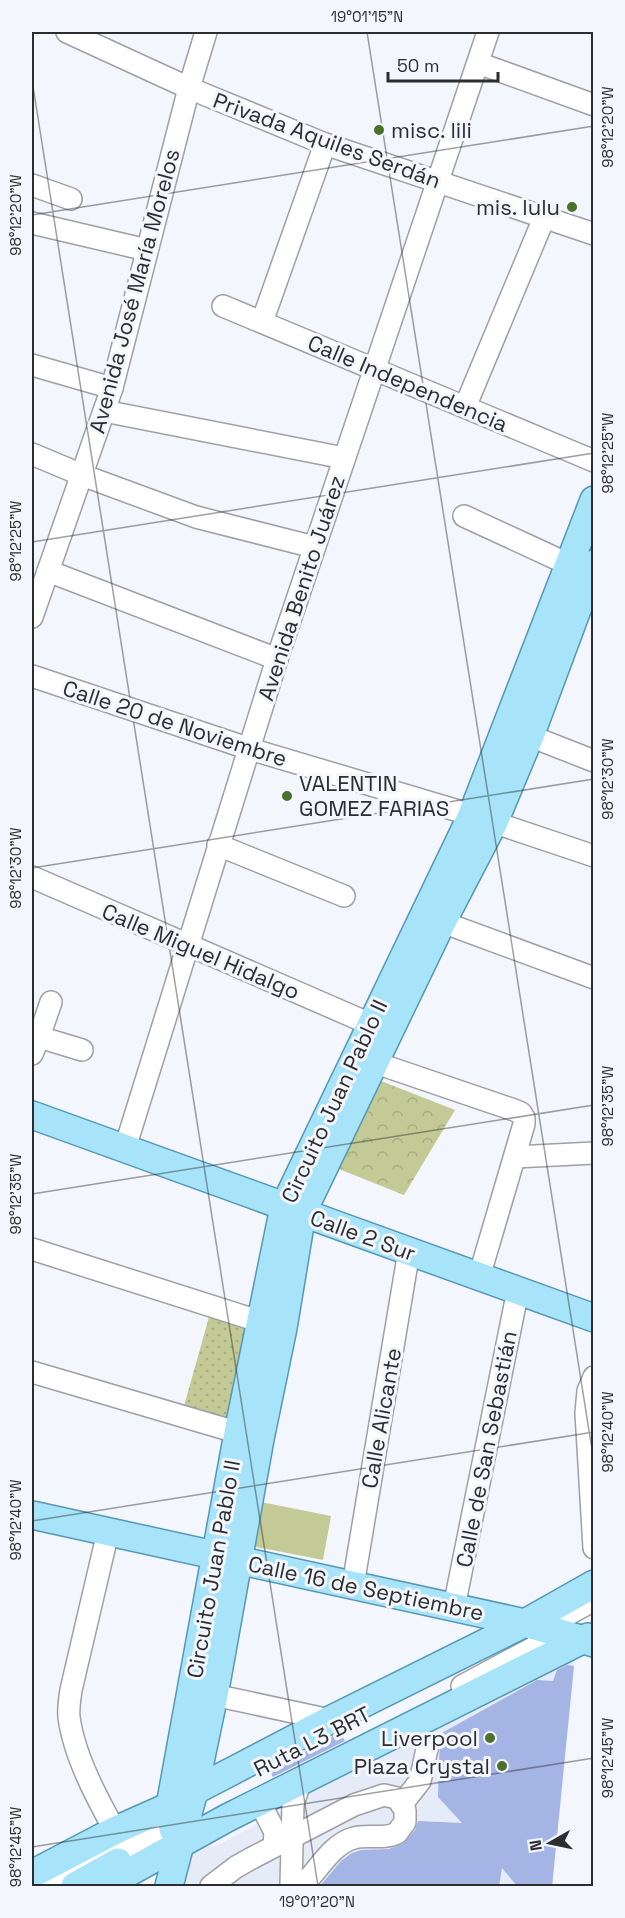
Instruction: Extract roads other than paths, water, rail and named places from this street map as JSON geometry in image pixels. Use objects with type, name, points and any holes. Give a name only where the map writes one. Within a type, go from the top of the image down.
[{"type":"main road","name":"Circuito Juan Pablo II","points":[[148,1839],[214,1695],[228,1558],[293,1209],[370,1024],[530,736],[582,564],[594,500]]},
{"type":"main road","name":"Circuito Juan Pablo II","points":[[293,1209],[376,1063],[442,922],[582,564]]},
{"type":"main road","name":"Calle 2 Sur","points":[[32,1115],[594,1318]]},
{"type":"main road","name":"Calle 16 de Septiembre","points":[[32,1515],[570,1631]]},
{"type":"main road","name":"Circuito Juan Pablo II","points":[[169,1887],[148,1839],[228,1558]]},
{"type":"main road","points":[[32,1874],[148,1839],[258,1802],[301,1780],[570,1631],[594,1584]]},
{"type":"main road","points":[[75,1887],[330,1720],[570,1631]]},
{"type":"main road","points":[[35,1887],[148,1839]]},
{"type":"main road","points":[[104,1887],[148,1839]]},
{"type":"street","name":"Privada Aquiles Serdán","points":[[67,32],[189,88],[325,144],[594,234]]},
{"type":"street","name":"Avenida José María Morelos","points":[[32,617],[112,388],[189,88],[206,32]]},
{"type":"street","name":"Avenida Benito Juárez","points":[[125,1148],[277,659],[488,32]]},
{"type":"street","points":[[478,63],[594,105]]},
{"type":"street","points":[[262,322],[325,144]]},
{"type":"street","points":[[32,185],[71,199]]},
{"type":"street","points":[[465,407],[544,218]]},
{"type":"street","points":[[32,223],[147,250]]},
{"type":"street","name":"Calle Independencia","points":[[223,306],[594,461]]},
{"type":"street","points":[[32,365],[112,388]]},
{"type":"street","points":[[104,411],[344,459]]},
{"type":"street","points":[[32,454],[196,517],[315,547]]},
{"type":"street","points":[[464,516],[582,564]]},
{"type":"street","points":[[48,571],[277,659]]},
{"type":"street","name":"Calle 20 de Noviembre","points":[[32,676],[250,749],[483,819],[594,856]]},
{"type":"street","points":[[530,736],[594,761]]},
{"type":"street","points":[[218,845],[344,897]]},
{"type":"street","name":"Calle Miguel Hidalgo","points":[[32,877],[370,1024]]},
{"type":"street","points":[[442,922],[594,978]]},
{"type":"street","points":[[51,1002],[35,1046],[82,1050]]},
{"type":"street","points":[[376,1063],[521,1113],[524,1118],[515,1157],[479,1277]]},
{"type":"street","points":[[515,1157],[594,1153]]},
{"type":"street","points":[[32,1249],[272,1325]]},
{"type":"street","name":"Calle Alicante","points":[[353,1585],[409,1251]]},
{"type":"street","name":"Calle de San Sebastián","points":[[454,1607],[518,1290]]},
{"type":"street","points":[[32,1372],[249,1436]]},
{"type":"street","points":[[594,1377],[587,1402],[594,1548]]},
{"type":"street","points":[[108,1533],[71,1690],[69,1714],[80,1760],[148,1839]]},
{"type":"street","points":[[32,1883],[148,1839],[277,1785],[570,1631],[594,1600]]},
{"type":"street","points":[[214,1695],[330,1720]]},
{"type":"street","points":[[402,1804],[420,1781],[427,1749]]},
{"type":"street","points":[[291,1887],[293,1804],[301,1780]]},
{"type":"street","points":[[211,1887],[236,1867],[337,1814],[372,1798],[390,1795],[397,1798],[405,1810],[405,1822],[397,1833],[383,1837],[356,1838],[344,1843],[330,1855],[302,1887]]},
{"type":"street","points":[[258,1802],[275,1832],[274,1846]]},
{"type":"street","points":[[44,1887],[148,1839]]},
{"type":"street","points":[[66,1887],[148,1839]]},
{"type":"street","points":[[82,1887],[148,1839]]},
{"type":"place","name":"misc. lili","points":[[379,130]]},
{"type":"place","name":"mis. lulu","points":[[572,207]]},
{"type":"place","name":"VALENTIN GOMEZ FARIAS","points":[[287,796]]},
{"type":"place","name":"Liverpool","points":[[490,1738]]},
{"type":"place","name":"Plaza Crystal","points":[[502,1766]]}]
